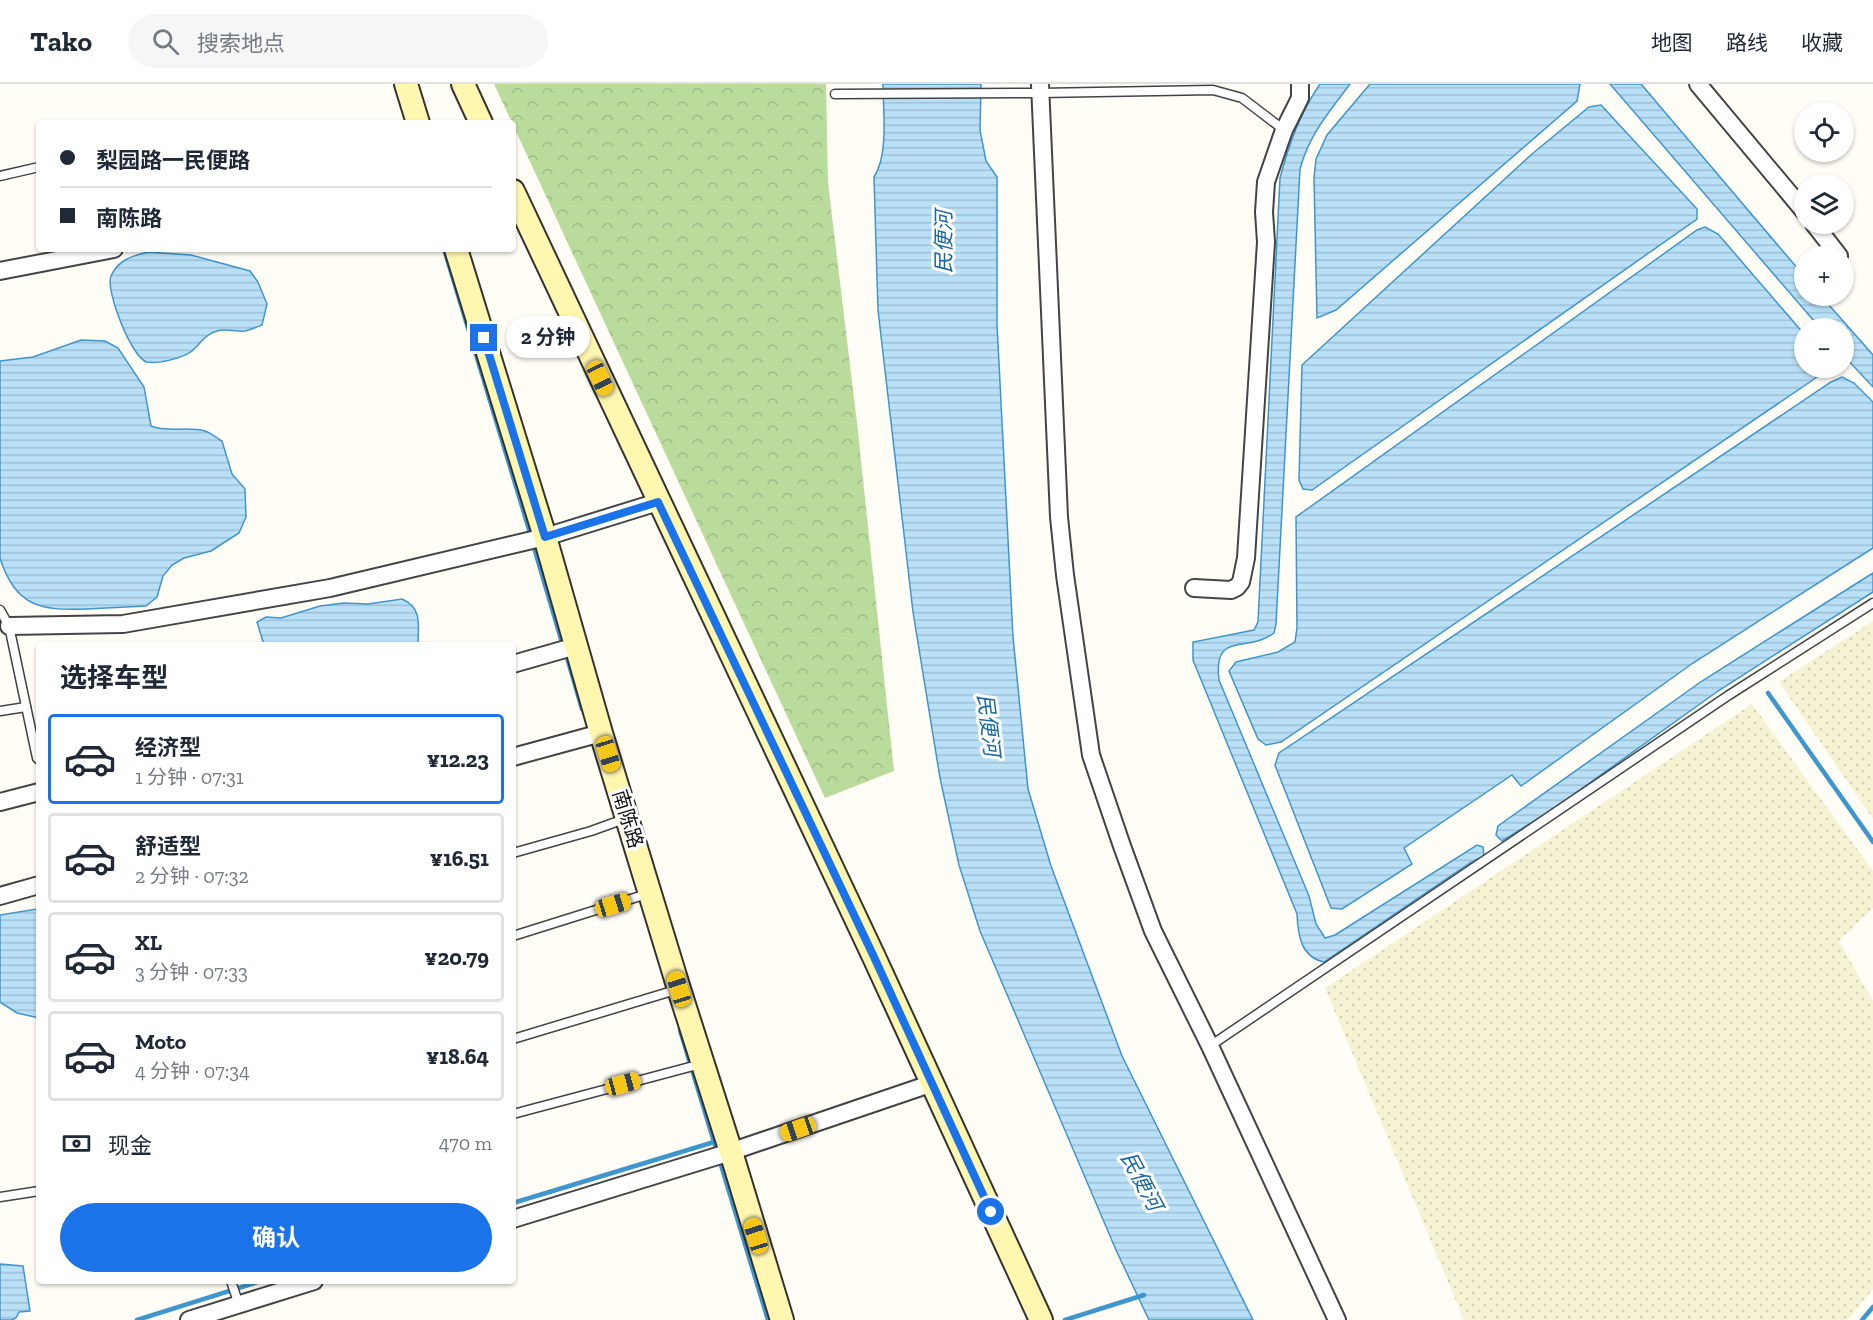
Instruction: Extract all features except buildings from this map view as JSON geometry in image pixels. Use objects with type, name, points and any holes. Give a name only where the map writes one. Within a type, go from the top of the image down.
[{"type":"main road","points":[[406,84],[417,120]]},
{"type":"main road","points":[[463,84],[480,120]]},
{"type":"main road","points":[[516,197],[874,957],[1041,1320]]},
{"type":"main road","name":"南陈路","points":[[457,252],[536,539],[620,821],[722,1154],[782,1320]]},
{"type":"street","points":[[1194,588],[1231,590],[1241,582],[1245,566],[1265,253],[1264,199],[1270,165],[1300,98],[1300,84]]},
{"type":"street","points":[[1698,84],[1794,200]]},
{"type":"street","points":[[1040,89],[1059,517],[1091,755],[1153,931],[1210,1046],[1337,1320]]},
{"type":"street","points":[[1822,234],[1831,246]]},
{"type":"street","points":[[0,271],[98,252]]},
{"type":"street","points":[[9,626],[123,624],[330,588],[536,539],[658,502]]},
{"type":"street","points":[[516,663],[568,649]]},
{"type":"street","points":[[516,756],[594,735]]},
{"type":"street","points":[[0,802],[36,793]]},
{"type":"street","points":[[0,896],[36,886]]},
{"type":"street","points":[[516,1218],[722,1154],[930,1083]]},
{"type":"street","points":[[189,1320],[237,1300],[303,1284]]},
{"type":"lane","points":[[835,94],[1004,93],[1040,89],[1214,90],[1242,98],[1284,130]]},
{"type":"lane","points":[[0,176],[36,168]]},
{"type":"lane","points":[[1210,1046],[1729,695],[1873,603]]},
{"type":"lane","points":[[0,610],[9,626],[36,753]]},
{"type":"lane","points":[[0,711],[26,707]]},
{"type":"lane","points":[[516,852],[620,821]]},
{"type":"lane","points":[[516,935],[643,896]]},
{"type":"lane","points":[[516,1038],[672,991]]},
{"type":"lane","points":[[516,1113],[695,1065]]},
{"type":"lane","points":[[0,1197],[36,1191]]},
{"type":"lane","points":[[232,1284],[237,1300]]},
{"type":"shaded area","points":[[1873,621],[1873,819],[1779,682]]},
{"type":"shaded area","points":[[1752,704],[1873,871],[1873,908],[1839,941],[1873,1001],[1873,1289],[1848,1320],[1464,1320],[1325,988]]},
{"type":"green space","points":[[494,84],[826,84],[828,183],[857,423],[894,771],[825,798],[516,131],[516,120],[511,120]]},
{"type":"water","name":"民便河","points":[[883,84],[981,84],[980,130],[986,161],[997,177],[997,324],[1013,637],[1028,789],[1051,866],[1122,1056],[1253,1320],[1149,1320],[1116,1250],[980,931],[959,865],[940,778],[913,612],[878,310],[874,177],[882,156]]},
{"type":"water","points":[[1320,84],[1350,84],[1314,135],[1300,169],[1276,624],[1274,633],[1263,639],[1226,649],[1218,664],[1219,680],[1309,896],[1316,924],[1325,938],[1335,935],[1477,845],[1483,847],[1484,856],[1470,863],[1324,962],[1310,955],[1302,944],[1297,914],[1193,660],[1193,642],[1254,630],[1258,622],[1280,178],[1296,129]]},
{"type":"water","points":[[1370,84],[1580,84],[1577,101],[1336,310],[1317,318],[1314,178],[1316,159],[1327,135]]},
{"type":"water","points":[[1610,84],[1641,84],[1794,264],[1794,298]]},
{"type":"water","points":[[1601,105],[1697,209],[1697,219],[1312,490],[1303,489],[1299,480],[1302,365],[1532,154],[1589,107]]},
{"type":"water","points":[[1705,227],[1718,234],[1794,322],[1794,378],[1816,378],[1281,742],[1266,745],[1258,739],[1229,671],[1236,662],[1278,652],[1295,642],[1297,628],[1296,517],[1697,230]]},
{"type":"water","points":[[148,252],[191,255],[250,271],[258,282],[267,304],[262,325],[245,331],[217,331],[209,334],[192,351],[183,356],[164,361],[147,362],[141,358],[127,337],[116,309],[110,284],[111,276],[117,266],[131,257]]},
{"type":"water","points":[[1801,306],[1830,306],[1840,318],[1811,318]]},
{"type":"water","points":[[1854,333],[1873,355],[1873,387],[1854,367]]},
{"type":"water","points":[[81,340],[105,341],[118,348],[144,387],[151,426],[205,431],[222,441],[232,474],[245,489],[246,517],[239,533],[211,551],[184,558],[172,565],[163,576],[157,597],[146,606],[55,609],[43,606],[22,596],[13,586],[0,558],[0,361],[33,357]]},
{"type":"water","points":[[1844,378],[1854,383],[1873,402],[1873,548],[1693,663],[1521,786],[1512,775],[1404,848],[1412,864],[1342,909],[1331,908],[1275,765],[1279,753],[1831,382]]},
{"type":"water","points":[[1873,573],[1873,592],[1718,691],[1552,810],[1502,841],[1496,835],[1498,826],[1702,681]]},
{"type":"water","points":[[402,599],[409,603],[418,618],[418,642],[263,642],[257,622],[266,617],[281,618],[320,606],[344,603],[368,604]]},
{"type":"water","points":[[36,909],[36,1017],[17,1013],[0,1002],[0,915]]},
{"type":"water","points":[[0,1264],[23,1266],[30,1311],[19,1312],[12,1320],[0,1320]]},
{"type":"waterway","points":[[445,252],[531,536]]},
{"type":"waterway","points":[[533,544],[563,646]]},
{"type":"waterway","points":[[566,654],[582,709]]},
{"type":"waterway","points":[[1768,693],[1873,842]]},
{"type":"waterway","points":[[680,1030],[768,1320]]},
{"type":"waterway","points":[[516,1202],[714,1142]]},
{"type":"waterway","points":[[137,1320],[251,1284]]},
{"type":"waterway","points":[[1065,1320],[1144,1295]]},
{"type":"waterway","points":[[1862,1320],[1873,1307]]},
{"type":"route","points":[[484,338],[545,537],[658,502],[874,957],[991,1212]]}]
